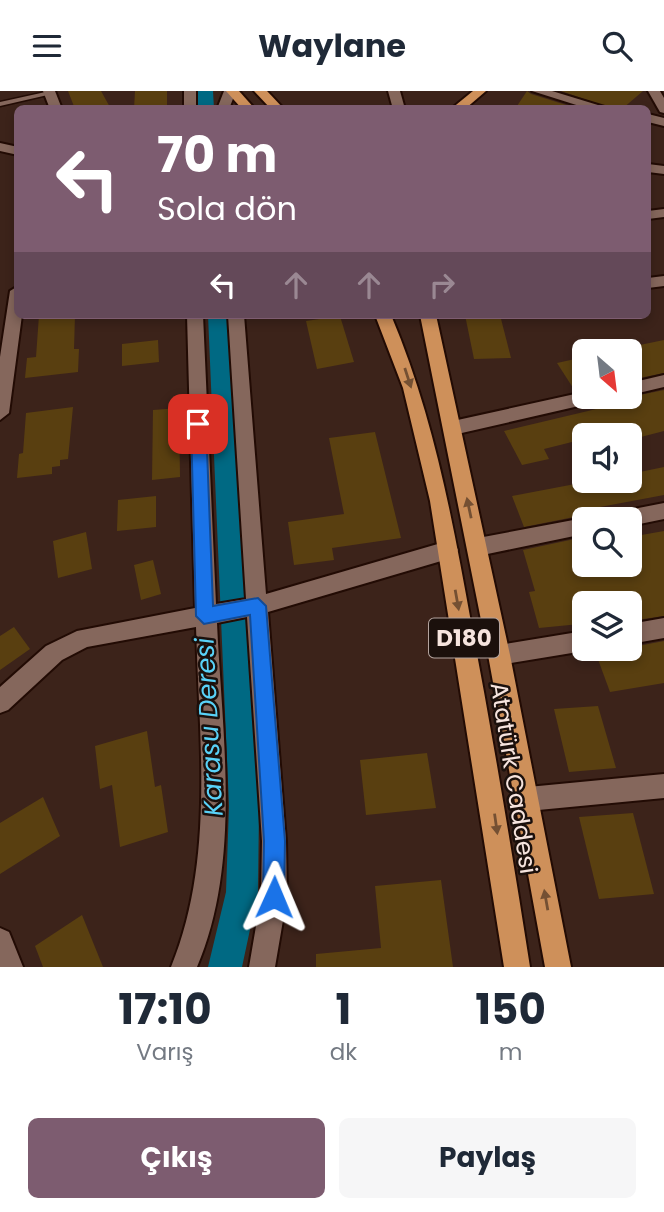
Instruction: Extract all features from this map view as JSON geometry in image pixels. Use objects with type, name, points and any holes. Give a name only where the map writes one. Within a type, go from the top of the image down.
[{"type":"highway","points":[[231,91],[245,105]]},
{"type":"highway","points":[[260,91],[274,105]]},
{"type":"highway","points":[[462,105],[480,91]]},
{"type":"highway","points":[[481,105],[497,91]]},
{"type":"highway","name":"Atatürk Caddesi","points":[[385,319],[403,362],[426,431],[493,804],[517,967]]},
{"type":"highway","name":"Atatürk Caddesi","points":[[429,319],[478,547],[558,967]]},
{"type":"street","points":[[538,91],[590,105]]},
{"type":"street","points":[[654,91],[664,109]]},
{"type":"street","points":[[0,413],[5,343],[14,307]]},
{"type":"street","points":[[184,967],[199,928],[208,887],[211,845],[212,767],[204,616],[195,319]]},
{"type":"street","points":[[236,319],[274,841],[274,897],[262,967]]},
{"type":"street","points":[[642,386],[664,381]]},
{"type":"street","points":[[453,428],[572,401]]},
{"type":"street","points":[[642,515],[664,511]]},
{"type":"street","points":[[478,547],[572,528]]},
{"type":"street","points":[[0,702],[34,669],[69,644],[102,633],[258,606],[448,549]]},
{"type":"street","points":[[642,632],[664,628]]},
{"type":"street","points":[[499,655],[572,643]]},
{"type":"street","points":[[528,800],[664,786]]},
{"type":"street","points":[[0,941],[10,967]]},
{"type":"lane","points":[[0,104],[50,92]]},
{"type":"building","points":[[68,91],[101,91],[109,105],[73,105]]},
{"type":"building","points":[[135,91],[167,91],[167,105],[134,105]]},
{"type":"building","points":[[527,91],[566,105],[518,105]]},
{"type":"building","points":[[561,91],[643,91],[627,105],[601,105]]},
{"type":"building","points":[[39,319],[75,319],[74,349],[79,349],[78,372],[25,378],[27,358],[36,357]]},
{"type":"building","points":[[341,319],[354,362],[317,369],[306,321]]},
{"type":"building","points":[[466,319],[501,319],[511,358],[474,359]]},
{"type":"building","points":[[158,340],[159,362],[122,366],[122,344]]},
{"type":"building","points":[[664,340],[664,373],[642,378],[642,345]]},
{"type":"building","points":[[572,360],[572,386],[557,363]]},
{"type":"building","points":[[664,390],[664,431],[642,437],[642,423],[572,423],[572,442],[544,449],[549,459],[522,465],[504,431],[596,409],[642,409],[642,395]]},
{"type":"building","points":[[73,407],[68,459],[60,460],[60,466],[52,467],[52,474],[17,478],[19,454],[23,453],[26,413]]},
{"type":"building","points":[[179,408],[180,477],[152,480],[153,410]]},
{"type":"building","points":[[375,432],[401,538],[332,548],[334,560],[294,565],[288,522],[344,514],[329,438]]},
{"type":"building","points":[[664,467],[664,495],[600,507],[572,507],[572,517],[524,527],[512,496],[572,485],[572,493],[642,493],[642,472]]},
{"type":"building","points":[[156,496],[156,527],[117,531],[118,500]]},
{"type":"building","points":[[664,531],[664,616],[642,619],[642,591],[572,591],[572,625],[539,628],[529,592],[535,591],[523,550],[572,540],[572,577],[642,577],[642,535]]},
{"type":"building","points":[[86,532],[92,569],[58,578],[53,541]]},
{"type":"building","points":[[153,560],[161,594],[141,600],[134,565]]},
{"type":"building","points":[[14,627],[30,649],[0,670],[0,636]]},
{"type":"building","points":[[664,641],[664,683],[610,692],[599,661],[642,661],[642,645]]},
{"type":"building","points":[[598,706],[616,768],[569,772],[554,709]]},
{"type":"building","points":[[147,731],[155,787],[161,785],[168,832],[120,847],[112,785],[100,789],[95,746]]},
{"type":"building","points":[[427,753],[436,808],[366,815],[360,760]]},
{"type":"building","points":[[43,797],[60,836],[0,874],[0,823]]},
{"type":"building","points":[[633,813],[654,894],[599,899],[579,817]]},
{"type":"building","points":[[441,880],[453,967],[316,967],[316,954],[381,948],[375,886]]},
{"type":"building","points":[[82,915],[103,967],[43,967],[35,946]]},
{"type":"waterway","name":"Karasu Deresi","points":[[205,91],[206,105]]},
{"type":"waterway","name":"Karasu Deresi","points":[[218,319],[244,806],[242,892],[225,967]]},
{"type":"route","points":[[198,424],[204,616],[258,606],[274,841],[274,897]]}]
